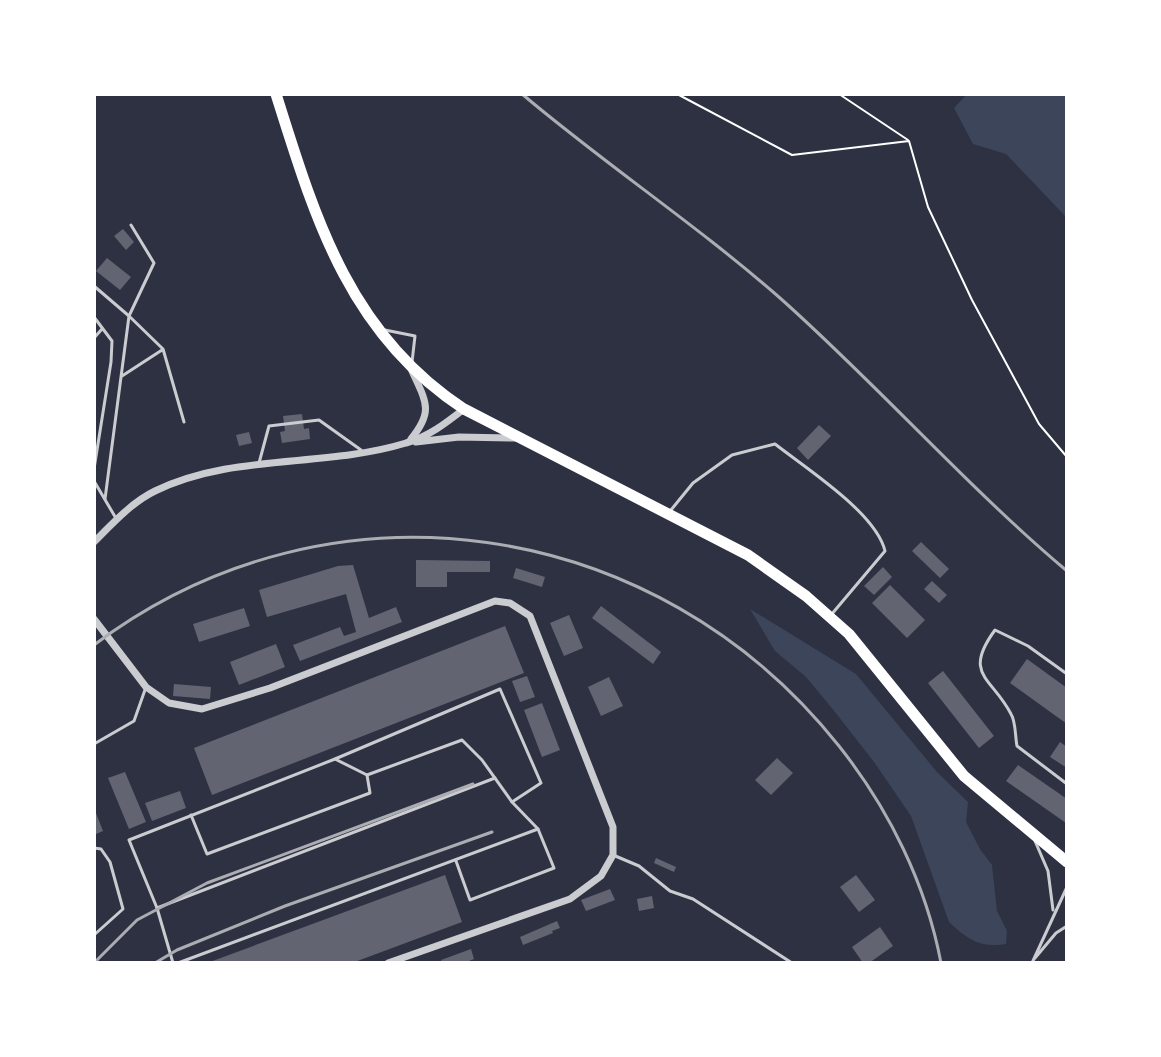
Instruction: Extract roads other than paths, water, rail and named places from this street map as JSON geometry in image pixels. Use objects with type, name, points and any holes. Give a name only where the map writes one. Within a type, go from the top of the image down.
[{"type":"main road","points":[[276,94],[305,189],[336,259],[375,328],[411,369],[436,391],[516,438],[748,555],[831,615],[888,680],[964,776],[1067,862]]},
{"type":"street","points":[[408,443],[424,424],[426,410],[424,396],[411,369]]},
{"type":"street","points":[[408,443],[439,428],[464,409]]},
{"type":"street","points":[[94,542],[153,492],[199,474],[459,437],[516,438]]},
{"type":"street","points":[[94,619],[146,687],[169,703],[202,709],[270,688],[495,601],[510,603],[530,616],[613,827],[613,855],[601,876],[570,899],[388,963]]},
{"type":"lane","points":[[105,499],[129,316],[154,263],[131,225]]},
{"type":"lane","points":[[94,286],[163,349],[184,422]]},
{"type":"lane","points":[[94,317],[112,341],[94,466]]},
{"type":"lane","points":[[94,338],[103,328]]},
{"type":"lane","points":[[375,328],[415,336],[411,369]]},
{"type":"lane","points":[[122,376],[163,349]]},
{"type":"lane","points":[[258,465],[269,426],[319,420],[364,452]]},
{"type":"lane","points":[[668,513],[693,483],[732,455],[775,444],[859,510],[882,537],[885,551],[831,615]]},
{"type":"lane","points":[[94,481],[117,520]]},
{"type":"lane","points":[[1067,674],[1028,646],[995,630],[981,650],[981,673],[1013,716],[1017,746],[1067,784]]},
{"type":"lane","points":[[94,744],[134,721],[146,687]]},
{"type":"lane","points":[[512,802],[541,783],[500,689],[335,759],[129,840],[176,963],[538,829]]},
{"type":"lane","points":[[335,759],[367,775],[462,740],[538,829],[554,868],[470,900],[456,861]]},
{"type":"lane","points":[[191,815],[207,854],[370,793],[367,775]]},
{"type":"lane","points":[[157,908],[495,778]]},
{"type":"lane","points":[[1031,833],[1048,871],[1053,912]]},
{"type":"lane","points":[[94,848],[101,849],[110,862],[123,909],[94,935]]},
{"type":"lane","points":[[613,855],[639,866],[670,891],[693,899],[792,963]]},
{"type":"lane","points":[[1032,962],[1067,887]]},
{"type":"lane","points":[[1032,962],[1056,933],[1067,926]]},
{"type":"railway","points":[[522,94],[780,298],[993,505],[1067,571]]},
{"type":"railway","points":[[94,645],[186,589],[284,553],[385,538],[487,542],[586,566],[679,608],[764,668],[839,746],[874,795],[903,848],[926,905],[941,963]]},
{"type":"railway","points":[[94,963],[137,920],[207,883],[473,784]]},
{"type":"railway","points":[[155,963],[177,950],[285,906],[492,832]]}]
